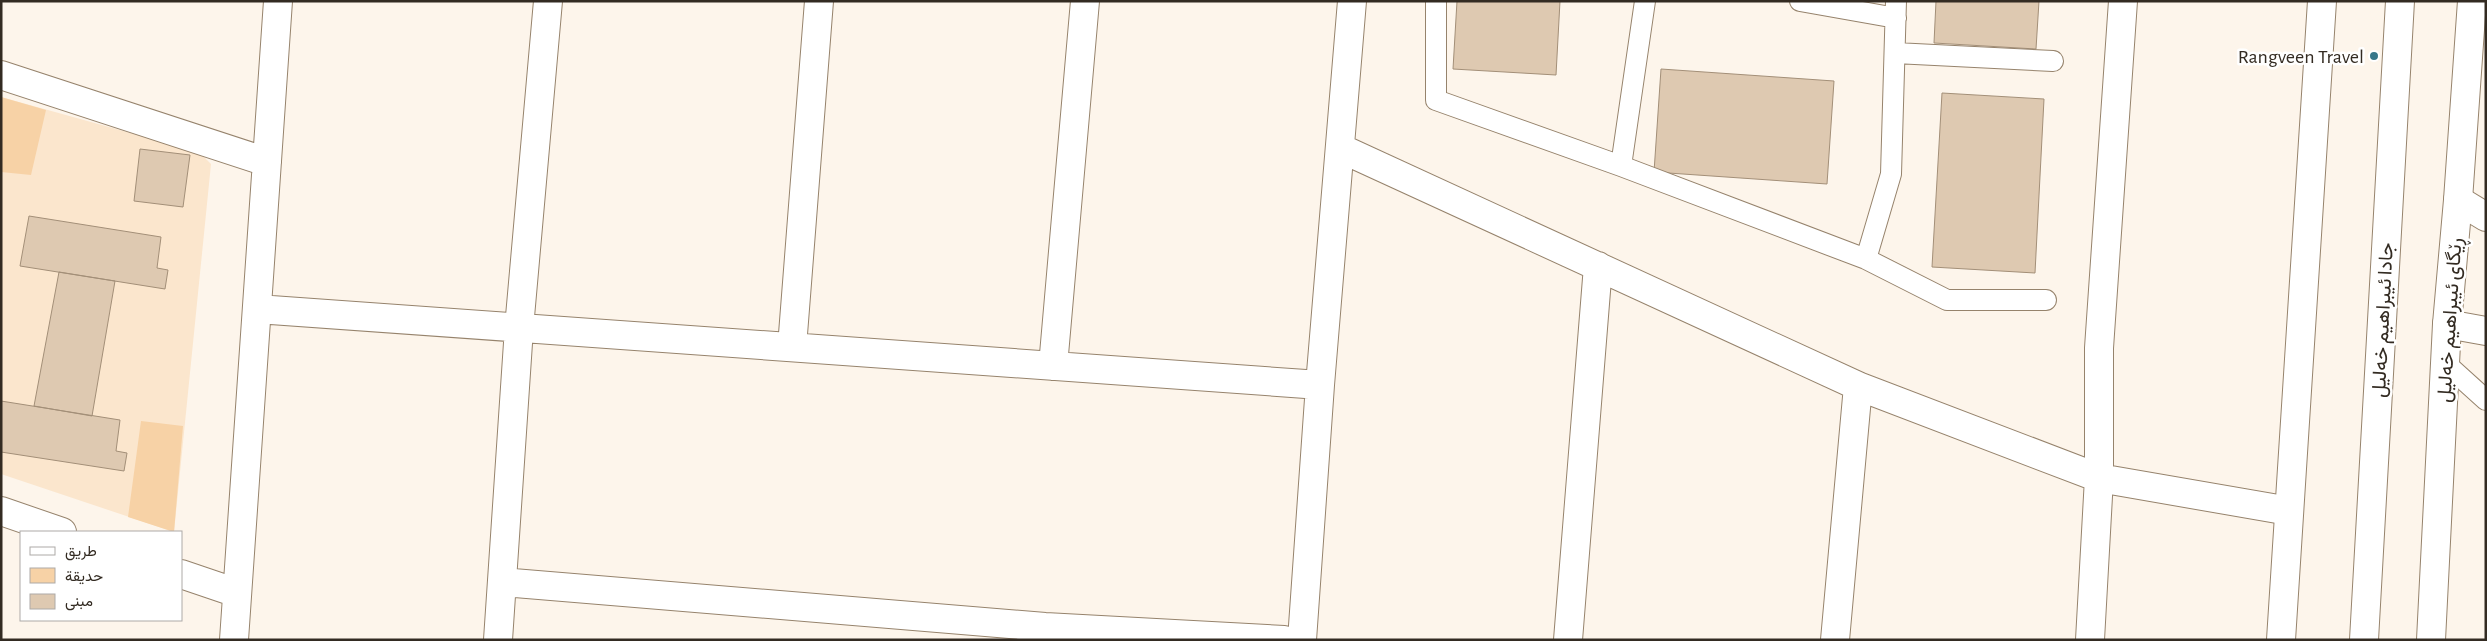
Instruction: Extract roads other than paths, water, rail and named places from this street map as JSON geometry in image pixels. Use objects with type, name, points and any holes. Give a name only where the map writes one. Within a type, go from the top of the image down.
[{"type":"main road","points":[[234,640],[278,1]]},
{"type":"main road","points":[[498,640],[519,328],[548,1]]},
{"type":"main road","points":[[792,347],[819,1]]},
{"type":"main road","points":[[1053,366],[1085,1]]},
{"type":"main road","points":[[1302,640],[1320,385],[1352,1]]},
{"type":"main road","points":[[2090,640],[2099,478],[2098,348],[2123,1]]},
{"type":"main road","points":[[2281,640],[2322,1]]},
{"type":"main road","name":"جادا ئیبراهیم خەلیل","points":[[2364,640],[2400,1]]},
{"type":"main road","name":"ڕێگای ئیبراهیم خەلیل","points":[[2431,640],[2447,324],[2472,1]]},
{"type":"main road","points":[[1,75],[267,162]]},
{"type":"main road","points":[[1340,148],[1858,386],[2099,478],[2289,511]]},
{"type":"main road","points":[[2458,200],[2486,217]]},
{"type":"main road","points":[[1568,640],[1598,266]]},
{"type":"main road","points":[[257,309],[1320,385]]},
{"type":"main road","points":[[2447,324],[2486,331]]},
{"type":"main road","points":[[1835,640],[1858,386]]},
{"type":"main road","points":[[1,512],[59,531]]},
{"type":"main road","points":[[182,574],[237,593]]},
{"type":"main road","points":[[502,582],[1044,633],[1284,640]]},
{"type":"lane","points":[[1436,1],[1436,100],[1621,166],[1866,259],[1947,300],[2046,300]]},
{"type":"lane","points":[[1621,166],[1645,1]]},
{"type":"lane","points":[[1800,1],[1896,10],[1891,174],[1866,259]]},
{"type":"lane","points":[[1895,54],[2053,61]]},
{"type":"lane","points":[[2445,363],[2486,400]]},
{"type":"place","name":"Rangveen Travel","points":[[2374,56]]}]
